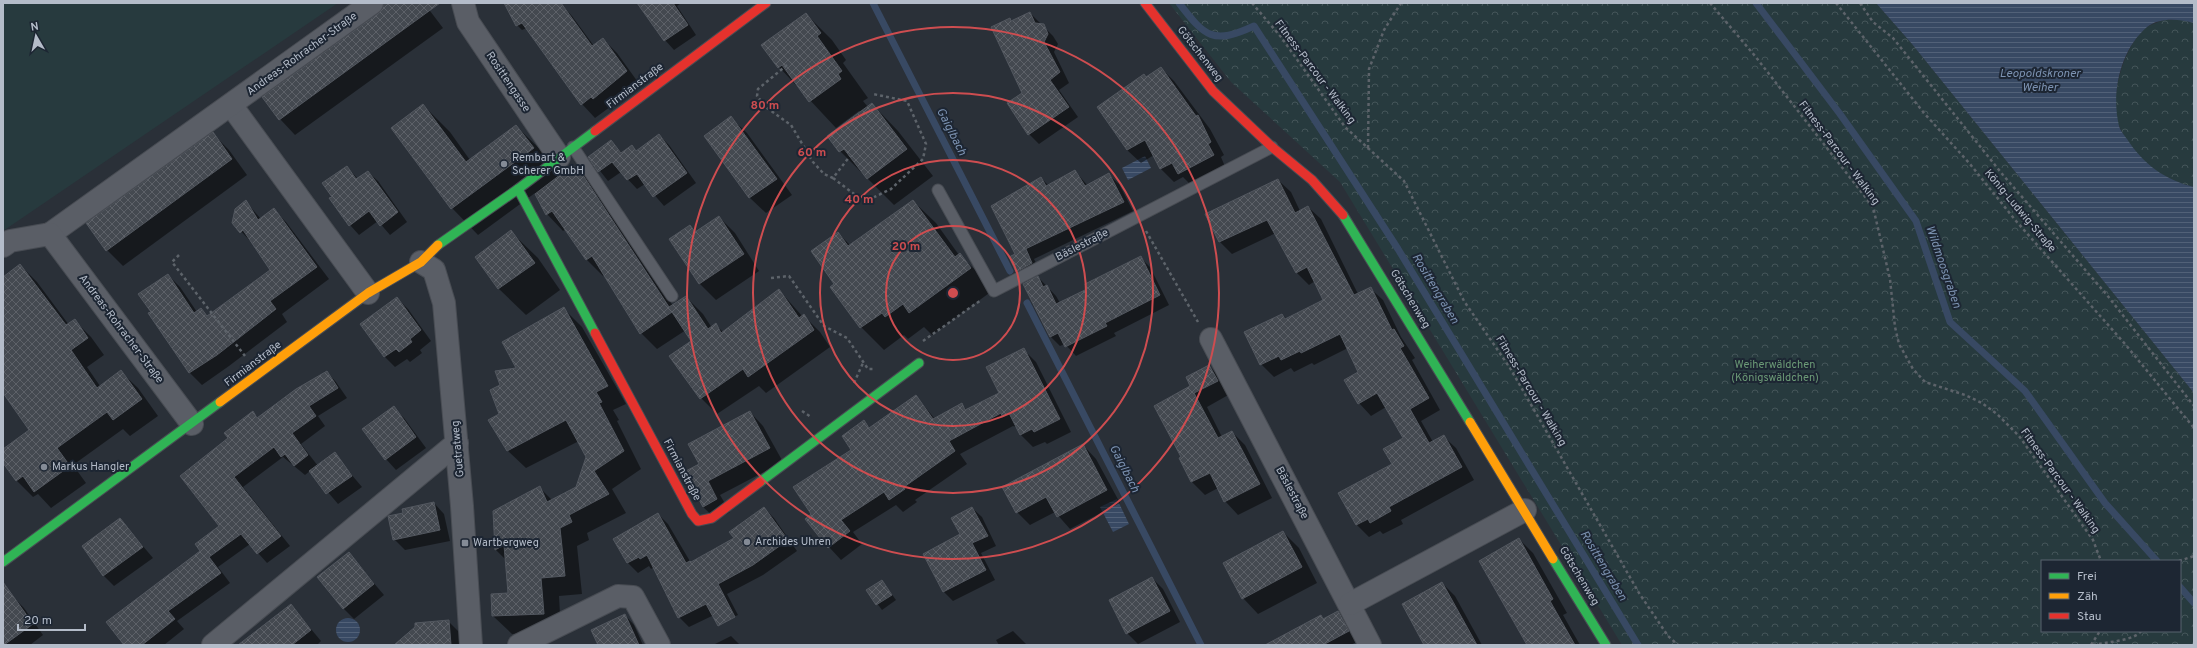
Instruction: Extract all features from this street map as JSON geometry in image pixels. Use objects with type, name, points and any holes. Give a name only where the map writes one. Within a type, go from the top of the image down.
[{"type":"street","name":"Andreas-Rohracher-Straße","points":[[3,246],[10,241],[50,234],[372,3]]},
{"type":"street","name":"Rosittengasse","points":[[463,3],[468,22],[566,152]]},
{"type":"street","name":"Firmianstraße","points":[[3,562],[368,294],[421,262],[439,244],[518,189],[766,3]]},
{"type":"street","name":"Götschenweg","points":[[1145,3],[1213,91],[1272,147],[1312,180],[1346,218],[1606,645]]},
{"type":"street","points":[[231,105],[368,294]]},
{"type":"street","name":"Firmianstraße","points":[[518,189],[692,514],[698,520],[712,518],[919,363]]},
{"type":"street","name":"Andreas-Rohracher-Straße","points":[[50,234],[192,424]]},
{"type":"street","name":"Guetratweg","points":[[421,262],[434,270],[444,304],[457,443],[471,645]]},
{"type":"street","name":"Bäslestraße","points":[[1211,339],[1370,645]]},
{"type":"street","points":[[213,645],[457,443]]},
{"type":"street","points":[[1350,604],[1525,510]]},
{"type":"street","points":[[519,645],[618,596],[633,596],[659,645]]},
{"type":"lane","name":"Bäslestraße","points":[[994,291],[1272,147]]},
{"type":"lane","points":[[566,152],[672,296]]},
{"type":"lane","points":[[938,190],[994,291]]},
{"type":"path","name":"Fitness-Parcour - Walking","points":[[1252,3],[1281,37],[1345,127],[1404,181],[1464,301],[1510,368],[1639,593],[1668,636],[1678,645]]},
{"type":"path","name":"Fitness-Parcour - Walking","points":[[1368,148],[1369,69],[1384,30],[1402,3]]},
{"type":"path","name":"Fitness-Parcour - Walking","points":[[1710,3],[1760,62],[1873,207],[1890,279],[1895,327],[1899,344],[1913,369],[1925,382],[1965,395],[1982,403],[1997,414],[2019,436],[2093,540],[2101,560]]},
{"type":"path","name":"König-Ludwig-Straße","points":[[1836,3],[1924,113],[1970,164],[2016,221],[2125,344],[2194,428]]},
{"type":"path","points":[[1860,3],[1873,22],[1893,38],[2003,175],[2090,275],[2194,406]]},
{"type":"path","points":[[787,66],[758,88],[757,96],[767,108],[791,125],[813,162],[824,174],[833,178],[858,197],[868,200],[890,189],[923,159],[926,144],[907,101],[873,94]]},
{"type":"path","points":[[833,178],[850,156]]},
{"type":"path","points":[[1138,216],[1205,335],[1211,339]]},
{"type":"path","points":[[179,255],[172,262],[259,374]]},
{"type":"path","points":[[771,278],[789,276],[824,326],[847,338],[868,369],[875,369]]},
{"type":"path","points":[[920,343],[994,291]]},
{"type":"path","points":[[2181,560],[2194,556]]},
{"type":"path","points":[[2092,645],[2099,632]]},
{"type":"path","points":[[2092,645],[2127,638],[2138,635],[2140,632]]},
{"type":"green space","points":[[3,3],[338,3],[3,231]]},
{"type":"green space","name":"Weiherwäldchen (Königswäldchen)","points":[[1169,3],[1876,3],[1912,44],[2194,393],[2194,645],[1622,645],[1340,182],[1231,82]]},
{"type":"green space","points":[[2164,20],[2182,20],[2194,23],[2194,187],[2182,184],[2160,173],[2141,158],[2126,139],[2116,117],[2117,89],[2120,74],[2131,46],[2147,27]]},
{"type":"water","name":"Leopoldskroner Weiher","points":[[1876,3],[2194,3],[2194,23],[2176,20],[2163,20],[2147,27],[2138,37],[2124,60],[2117,86],[2116,100],[2120,128],[2140,156],[2164,175],[2183,184],[2194,187],[2194,393],[1912,44]]},
{"type":"water","points":[[1145,156],[1151,168],[1128,180],[1122,168]]},
{"type":"water","points":[[1117,499],[1129,524],[1113,532],[1100,507]]},
{"type":"water","points":[[348,618],[357,621],[360,630],[357,639],[348,642],[339,639],[336,630],[339,621]]},
{"type":"building","points":[[384,3],[440,3],[279,120],[262,97],[379,13]]},
{"type":"building","points":[[504,3],[561,3],[592,46],[603,38],[627,71],[593,99],[591,97],[581,105],[522,23],[516,26]]},
{"type":"building","points":[[637,3],[673,3],[688,25],[664,41]]},
{"type":"building","points":[[1030,12],[1035,23],[1044,24],[1048,34],[1044,42],[1060,72],[1050,80],[1069,107],[1028,135],[1007,103],[1022,93],[991,27],[1010,18],[1011,21]]},
{"type":"building","points":[[806,13],[821,33],[817,36],[842,71],[838,74],[841,79],[809,102],[782,65],[778,68],[761,45]]},
{"type":"building","points":[[1161,67],[1196,116],[1198,115],[1211,142],[1208,144],[1214,155],[1178,174],[1172,163],[1160,169],[1145,140],[1127,150],[1097,107],[1144,74],[1146,77]]},
{"type":"building","points":[[872,103],[907,149],[867,179],[844,149],[839,152],[827,136]]},
{"type":"building","points":[[423,104],[466,162],[516,125],[534,148],[451,209],[391,128]]},
{"type":"building","points":[[731,116],[777,179],[749,198],[704,136]]},
{"type":"building","points":[[213,132],[232,159],[106,251],[86,223]]},
{"type":"building","points":[[659,134],[687,173],[653,197],[637,174],[627,180],[612,162],[598,172],[588,157],[611,140],[621,153],[632,145],[636,151]]},
{"type":"building","points":[[573,165],[575,167],[577,166],[669,307],[686,296],[708,329],[716,323],[721,333],[779,289],[799,318],[804,314],[814,330],[748,377],[743,369],[700,399],[669,356],[691,341],[672,312],[640,334],[592,256],[586,260],[552,211],[546,215],[535,194]]},
{"type":"building","points":[[347,166],[356,179],[368,171],[398,212],[380,226],[369,211],[349,226],[329,198],[332,197],[322,183]]},
{"type":"building","points":[[1075,170],[1085,186],[1109,173],[1124,202],[1021,251],[1026,249],[1032,263],[1016,272],[1009,257],[1015,254],[991,206],[1041,177],[1046,186]]},
{"type":"building","points":[[1278,179],[1295,213],[1308,206],[1354,295],[1371,287],[1392,330],[1394,329],[1404,346],[1400,348],[1429,398],[1410,409],[1429,443],[1444,435],[1462,467],[1389,507],[1391,511],[1370,523],[1368,519],[1356,525],[1338,493],[1392,464],[1383,449],[1403,438],[1377,393],[1358,404],[1344,380],[1358,372],[1340,334],[1301,353],[1300,351],[1281,360],[1279,356],[1260,365],[1244,332],[1282,314],[1285,319],[1323,300],[1307,267],[1296,273],[1267,220],[1219,242],[1205,214]]},
{"type":"building","points":[[246,200],[258,220],[274,208],[317,267],[270,301],[276,309],[217,355],[189,373],[148,313],[151,312],[138,294],[168,274],[194,313],[201,308],[207,316],[270,270],[243,230],[240,233],[232,223],[235,209]]},
{"type":"building","points":[[913,200],[955,257],[960,253],[971,268],[909,313],[903,304],[885,317],[882,313],[860,328],[830,287],[834,284],[811,251],[838,232],[848,246]]},
{"type":"building","points":[[719,216],[744,254],[699,284],[669,239],[690,225],[695,232]]},
{"type":"building","points":[[511,230],[535,263],[498,289],[475,257]]},
{"type":"building","points":[[1141,256],[1160,295],[1105,323],[1107,326],[1065,347],[1058,333],[1050,337],[1023,284],[1038,276],[1043,287],[1047,285],[1056,304],[1087,289],[1085,284]]},
{"type":"building","points":[[20,264],[66,325],[75,319],[88,338],[71,350],[97,388],[121,370],[142,399],[113,420],[107,412],[57,448],[70,466],[34,492],[23,476],[16,481],[3,463],[3,449],[29,430],[3,393],[3,277]]},
{"type":"building","points":[[397,297],[421,330],[410,339],[412,342],[399,352],[396,349],[384,357],[360,324]]},
{"type":"building","points":[[564,307],[608,386],[596,392],[602,402],[599,403],[624,451],[594,471],[609,494],[569,515],[572,522],[560,528],[565,576],[541,578],[544,614],[492,616],[491,594],[508,593],[504,545],[495,550],[493,511],[540,486],[547,502],[576,487],[586,457],[566,420],[507,451],[488,420],[499,414],[490,390],[500,385],[495,371],[516,368],[502,342]]},
{"type":"building","points":[[1024,348],[1060,419],[1034,432],[1032,429],[1020,435],[1009,413],[1002,416],[1001,413],[949,441],[955,451],[904,487],[905,489],[889,500],[884,492],[841,520],[850,531],[828,548],[805,519],[811,514],[793,487],[851,450],[842,436],[864,420],[869,428],[916,395],[933,419],[962,403],[965,410],[999,393],[986,367]]},
{"type":"building","points":[[1209,365],[1218,381],[1194,393],[1218,438],[1232,431],[1260,484],[1224,502],[1210,473],[1191,482],[1179,458],[1181,457],[1154,406],[1190,386],[1186,377]]},
{"type":"building","points":[[327,371],[338,388],[309,406],[316,416],[292,433],[308,455],[294,466],[285,454],[281,457],[274,447],[234,477],[281,536],[257,554],[241,534],[209,557],[221,573],[168,611],[175,619],[142,645],[124,645],[106,622],[200,551],[195,544],[219,526],[180,476],[228,438],[224,433],[253,411],[257,418],[296,389]]},
{"type":"building","points":[[394,406],[416,437],[385,460],[362,429]]},
{"type":"building","points":[[750,411],[770,448],[708,481],[717,499],[703,507],[684,472],[699,464],[688,444]]},
{"type":"building","points":[[1083,444],[1107,490],[1057,517],[1046,497],[1016,513],[1002,487]]},
{"type":"building","points":[[335,452],[352,476],[326,494],[309,471]]},
{"type":"building","points":[[434,502],[440,530],[393,540],[388,516],[403,513],[402,509]]},
{"type":"building","points":[[764,507],[788,540],[753,565],[718,584],[735,617],[718,626],[706,604],[678,618],[647,555],[627,563],[613,539],[658,513],[686,563],[691,562],[734,538],[729,532]]},
{"type":"building","points":[[972,507],[988,536],[972,543],[986,570],[943,592],[923,554],[960,534],[951,518]]},
{"type":"building","points":[[120,518],[143,547],[103,576],[82,546]]},
{"type":"building","points":[[1283,531],[1302,567],[1242,599],[1223,563]]},
{"type":"building","points":[[1519,538],[1553,599],[1550,601],[1575,645],[1527,645],[1479,561]]},
{"type":"building","points":[[349,552],[374,584],[343,609],[317,577]]},
{"type":"building","points":[[1152,577],[1170,611],[1126,634],[1109,600]]},
{"type":"building","points":[[882,580],[892,595],[876,605],[866,590]]},
{"type":"building","points":[[3,582],[33,624],[4,645],[3,645]]},
{"type":"building","points":[[1442,582],[1477,645],[1424,645],[1402,604]]},
{"type":"building","points":[[291,604],[311,630],[292,645],[238,645]]},
{"type":"building","points":[[1338,611],[1349,631],[1323,645],[1265,645],[1321,615],[1323,619]]},
{"type":"building","points":[[625,614],[639,645],[598,645],[591,630]]},
{"type":"building","points":[[449,620],[451,645],[394,645],[415,627],[415,623]]},
{"type":"waterway","name":"Gaiglbach","points":[[873,3],[1010,271]]},
{"type":"waterway","name":"Rosittengraben","points":[[1179,3],[1196,24],[1211,34],[1219,36],[1229,35],[1254,26],[1398,249],[1638,645]]},
{"type":"waterway","name":"Wildmoosgraben","points":[[1756,3],[1840,114],[1916,221],[1950,322],[2025,391],[2105,503],[2156,560]]},
{"type":"waterway","name":"Gaiglbach","points":[[1027,303],[1201,645]]},
{"type":"waterway","name":"Wildmoosgraben","points":[[2181,588],[2194,603]]},
{"type":"traffic: fast","points":[[438,245],[518,189],[595,131]]},
{"type":"traffic: fast","points":[[518,189],[595,333]]},
{"type":"traffic: fast","points":[[1343,215],[1470,422]]},
{"type":"traffic: fast","points":[[760,482],[919,363]]},
{"type":"traffic: fast","points":[[3,562],[220,402]]},
{"type":"traffic: fast","points":[[1553,559],[1606,645]]},
{"type":"traffic: slow","points":[[220,402],[368,293],[421,262],[438,245]]},
{"type":"traffic: slow","points":[[1470,422],[1553,559]]},
{"type":"traffic: jam","points":[[595,131],[766,3]]},
{"type":"traffic: jam","points":[[1145,3],[1213,91],[1272,147],[1312,180],[1343,215]]},
{"type":"traffic: jam","points":[[595,333],[692,514],[698,521],[712,518],[760,482]]},
{"type":"place","name":"Rembart & Scherer GmbH","points":[[504,164]]},
{"type":"place","name":"Markus Hangler","points":[[44,467]]},
{"type":"place","name":"Archides Uhren","points":[[747,542]]},
{"type":"place","name":"Wartbergweg","points":[[465,543]]}]
